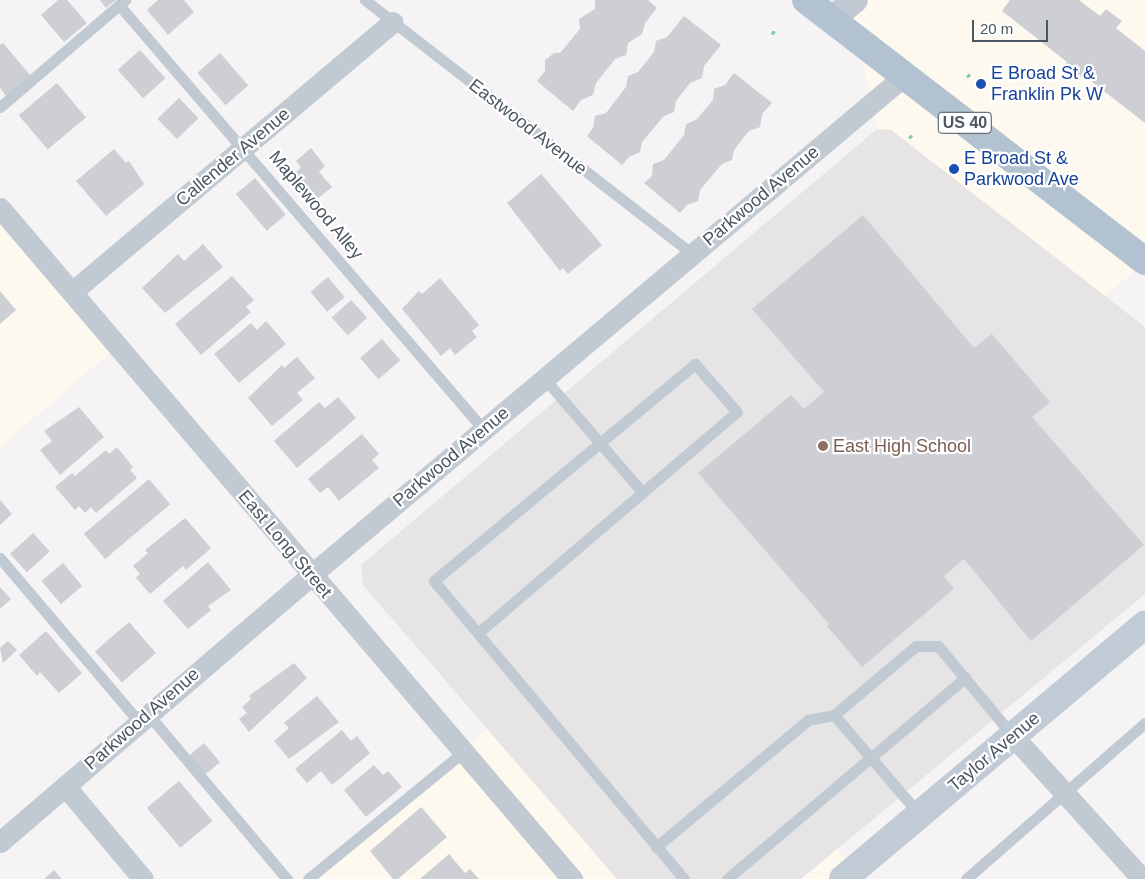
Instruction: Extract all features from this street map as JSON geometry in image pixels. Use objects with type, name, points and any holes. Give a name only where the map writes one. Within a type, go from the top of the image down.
[{"type":"main road","name":"US 40","points":[[806,0],[1145,261]]},
{"type":"main road","name":"Taylor Avenue","points":[[852,876],[920,815],[1145,625]]},
{"type":"street","points":[[832,20],[855,0]]},
{"type":"street","name":"Callender Avenue","points":[[72,292],[393,22]]},
{"type":"street","name":"Parkwood Avenue","points":[[0,842],[311,575],[904,76]]},
{"type":"street","name":"East Long Street","points":[[0,208],[572,879]]},
{"type":"street","points":[[1013,736],[1142,879]]},
{"type":"street","points":[[65,786],[143,879]]},
{"type":"lane","name":"Eastwood Avenue","points":[[364,0],[692,254]]},
{"type":"lane","points":[[0,107],[122,3]]},
{"type":"lane","name":"Maplewood Alley","points":[[122,3],[483,430]]},
{"type":"lane","points":[[478,633],[738,412],[695,364],[434,581],[684,879]]},
{"type":"lane","points":[[544,378],[642,492]]},
{"type":"lane","points":[[0,558],[287,879]]},
{"type":"lane","points":[[656,847],[808,720],[834,715],[916,646],[938,646],[1013,736]]},
{"type":"lane","points":[[727,879],[965,678]]},
{"type":"lane","points":[[834,715],[920,815]]},
{"type":"lane","points":[[966,879],[1145,723]]},
{"type":"lane","points":[[308,879],[463,752]]},
{"type":"path","points":[[772,34],[775,30]]},
{"type":"path","points":[[967,76],[971,73]]},
{"type":"path","points":[[909,138],[913,134]]},
{"type":"shaded area","points":[[850,0],[1145,0],[1145,262],[1105,296],[891,130],[877,129]]},
{"type":"shaded area","name":"East High School","points":[[877,129],[891,130],[1145,327],[1145,594],[801,879],[617,879],[363,585],[361,565]]},
{"type":"shaded area","points":[[0,211],[117,347],[0,447]]},
{"type":"shaded area","points":[[487,728],[617,879],[319,879]]},
{"type":"shaded area","points":[[837,849],[862,879],[801,879]]},
{"type":"building","points":[[58,0],[67,0],[87,23],[64,42],[41,15]]},
{"type":"building","points":[[100,0],[116,0],[106,8]]},
{"type":"building","points":[[158,0],[184,0],[194,12],[168,35],[147,10]]},
{"type":"building","points":[[595,0],[648,0],[657,8],[645,23],[642,34],[628,43],[626,55],[615,59],[596,83],[593,95],[581,100],[573,111],[537,81],[545,71],[545,60],[554,53],[560,53],[580,29],[579,19],[595,9]]},
{"type":"building","points":[[1010,0],[1079,0],[1100,16],[1106,9],[1122,21],[1116,28],[1145,51],[1145,123],[1082,74],[1080,78],[1064,66],[1067,62],[1002,11]]},
{"type":"building","points":[[684,16],[721,45],[704,66],[702,78],[690,83],[676,101],[674,112],[664,116],[642,142],[640,152],[629,157],[622,165],[587,136],[593,128],[595,116],[606,113],[626,87],[628,76],[638,72],[654,52],[656,41],[667,37]]},
{"type":"building","points":[[3,43],[31,76],[7,97],[0,88],[0,45]]},
{"type":"building","points":[[140,50],[165,78],[143,98],[118,70]]},
{"type":"building","points":[[220,53],[248,85],[226,105],[197,73]]},
{"type":"building","points":[[734,73],[772,103],[762,114],[760,127],[749,131],[734,150],[732,160],[722,164],[700,190],[698,201],[687,205],[680,213],[644,183],[652,176],[653,164],[664,160],[684,135],[686,124],[696,120],[713,100],[714,89],[725,85]]},
{"type":"building","points":[[57,83],[86,117],[48,150],[19,115]]},
{"type":"building","points":[[179,98],[198,118],[177,139],[157,119]]},
{"type":"building","points":[[311,148],[325,166],[319,172],[332,187],[311,204],[289,177],[301,168],[296,161]]},
{"type":"building","points":[[114,149],[126,163],[129,161],[144,184],[106,216],[76,181]]},
{"type":"building","points":[[541,174],[602,245],[568,274],[563,268],[560,271],[507,203]]},
{"type":"building","points":[[255,178],[286,215],[267,231],[236,194]]},
{"type":"building","points":[[863,215],[974,348],[992,334],[1050,402],[1032,417],[1144,545],[1031,641],[964,559],[944,576],[954,589],[862,667],[827,626],[829,624],[698,473],[791,395],[804,409],[824,392],[752,309]]},
{"type":"building","points":[[203,244],[223,267],[165,313],[142,288],[178,254],[184,261]]},
{"type":"building","points":[[232,276],[254,300],[246,307],[251,312],[201,355],[175,324]]},
{"type":"building","points":[[328,277],[345,297],[327,312],[310,292]]},
{"type":"building","points":[[440,278],[479,325],[472,331],[477,337],[455,355],[450,348],[441,356],[402,309],[419,291],[422,294]]},
{"type":"building","points":[[0,291],[16,310],[0,324]]},
{"type":"building","points":[[351,300],[367,318],[348,335],[332,317]]},
{"type":"building","points":[[266,321],[286,344],[239,383],[214,354],[251,323],[257,330]]},
{"type":"building","points":[[382,339],[400,360],[378,379],[360,358]]},
{"type":"building","points":[[297,357],[315,378],[297,393],[303,400],[272,426],[248,398],[282,365],[284,368]]},
{"type":"building","points":[[338,397],[356,418],[297,468],[274,441],[319,402],[325,408]]},
{"type":"building","points":[[79,407],[104,437],[60,475],[40,450],[52,441],[44,431]]},
{"type":"building","points":[[362,434],[379,454],[372,460],[379,468],[339,501],[328,487],[320,493],[308,479]]},
{"type":"building","points":[[117,447],[133,467],[130,470],[137,478],[96,513],[91,507],[85,513],[79,506],[75,510],[55,487],[72,473],[75,476],[106,450],[109,454]]},
{"type":"building","points":[[149,479],[170,504],[105,559],[84,534]]},
{"type":"building","points":[[0,500],[12,514],[0,525]]},
{"type":"building","points":[[185,518],[211,548],[186,570],[183,566],[150,594],[136,578],[140,574],[133,566],[148,553],[145,550]]},
{"type":"building","points":[[33,533],[50,552],[27,572],[10,554]]},
{"type":"building","points":[[208,562],[231,590],[208,606],[211,610],[188,629],[163,601]]},
{"type":"building","points":[[63,563],[82,586],[61,604],[42,581]]},
{"type":"building","points":[[0,587],[11,599],[0,609]]},
{"type":"building","points":[[129,622],[156,653],[122,682],[95,652]]},
{"type":"building","points":[[46,631],[82,673],[59,693],[40,672],[37,676],[19,655]]},
{"type":"building","points":[[8,641],[17,650],[3,663],[0,648]]},
{"type":"building","points":[[294,663],[307,678],[249,732],[239,719],[247,713],[242,707],[251,699],[249,696]]},
{"type":"building","points":[[317,696],[339,722],[289,759],[274,741],[289,728],[284,723]]},
{"type":"building","points":[[342,730],[351,741],[357,736],[370,753],[332,785],[321,771],[307,783],[295,769]]},
{"type":"building","points":[[204,743],[220,762],[206,774],[189,755]]},
{"type":"building","points":[[374,765],[383,775],[388,771],[402,787],[366,817],[344,790]]},
{"type":"building","points":[[179,781],[212,821],[180,848],[147,808]]},
{"type":"building","points":[[421,807],[447,837],[398,879],[393,879],[370,851]]},
{"type":"building","points":[[449,854],[465,873],[470,869],[479,879],[420,879]]},
{"type":"building","points":[[54,870],[62,879],[44,879]]},
{"type":"place","name":"E Broad St & Franklin Pk W","points":[[981,84]]},
{"type":"place","name":"E Broad St & Parkwood Ave","points":[[954,169]]},
{"type":"place","name":"East High School","points":[[823,446]]}]
